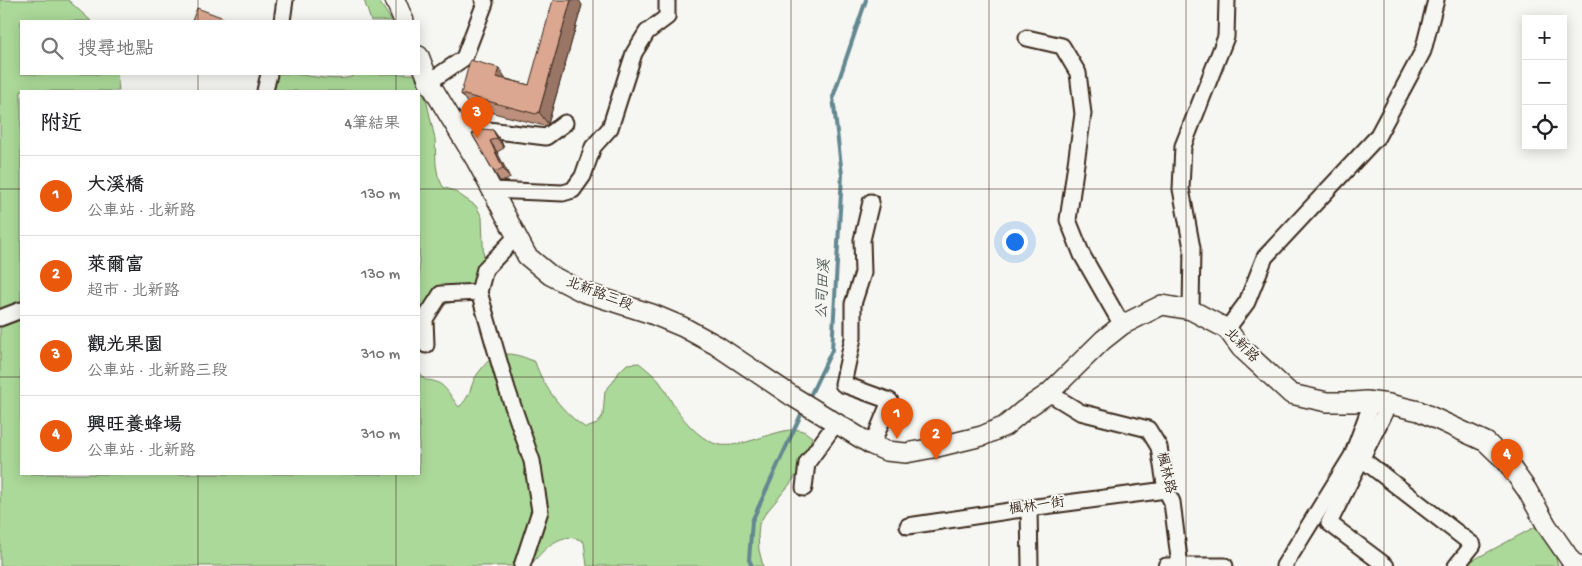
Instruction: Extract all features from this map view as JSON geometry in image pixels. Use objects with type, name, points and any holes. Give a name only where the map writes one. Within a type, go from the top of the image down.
[{"type":"main road","points":[[395,0],[404,20]]},
{"type":"main road","name":"北新路三段","points":[[420,59],[429,82],[456,126],[527,256],[550,275],[583,292],[652,314],[683,327],[828,418]]},
{"type":"main road","name":"北新路","points":[[828,418],[872,446],[886,451],[906,453],[982,436],[1005,426],[1049,392],[1103,340],[1122,325],[1162,305],[1191,310],[1227,330],[1241,348],[1291,394],[1327,402],[1366,401],[1420,411],[1486,442],[1507,462],[1527,490],[1547,526],[1572,562],[1580,566]]},
{"type":"street","points":[[282,20],[285,0]]},
{"type":"street","points":[[429,82],[464,58],[485,3],[483,0]]},
{"type":"street","points":[[492,190],[562,193],[573,190],[582,176],[593,147],[610,128],[634,54],[647,32],[667,17],[667,0]]},
{"type":"street","points":[[1191,310],[1192,248],[1181,189],[1183,146],[1226,37],[1227,0]]},
{"type":"street","points":[[1227,330],[1247,302],[1265,257],[1377,137],[1423,50],[1436,0]]},
{"type":"street","points":[[1027,38],[1062,46],[1078,74],[1083,114],[1068,220],[1082,255],[1122,325]]},
{"type":"street","points":[[265,90],[269,75]]},
{"type":"street","points":[[456,126],[546,137],[564,123]]},
{"type":"street","points":[[871,202],[862,240],[863,273],[853,304],[853,338],[842,384],[890,401],[872,446]]},
{"type":"street","points":[[517,236],[485,270],[479,292],[507,389],[532,461],[540,511],[522,566]]},
{"type":"street","points":[[426,345],[425,319],[441,294],[479,292]]},
{"type":"street","points":[[0,318],[20,310]]},
{"type":"street","name":"楓林路","points":[[1049,392],[1080,412],[1148,428],[1160,447],[1166,490],[1172,502],[1180,566]]},
{"type":"street","points":[[1284,566],[1352,456],[1368,410],[1366,401]]},
{"type":"street","points":[[1386,566],[1329,523],[1389,404]]},
{"type":"street","points":[[804,488],[807,463],[828,418]]},
{"type":"street","points":[[1362,459],[1473,545],[1456,566]]},
{"type":"street","name":"楓林一街","points":[[908,526],[1166,490]]},
{"type":"street","points":[[1029,508],[1030,566]]},
{"type":"street","points":[[1166,566],[1226,566]]},
{"type":"green space","points":[[0,0],[68,0],[90,20],[20,20],[20,75],[117,75],[119,90],[20,90],[20,475],[420,475],[420,373],[425,380],[442,385],[459,407],[467,398],[476,376],[488,361],[494,357],[507,354],[521,356],[535,362],[543,381],[555,399],[562,408],[586,428],[597,424],[603,415],[605,391],[619,372],[627,364],[639,363],[659,381],[680,415],[688,424],[713,443],[734,445],[794,430],[804,431],[812,437],[805,463],[759,524],[759,550],[763,566],[587,566],[584,542],[576,538],[568,538],[561,539],[547,548],[530,566],[0,566]]},
{"type":"green space","points":[[364,0],[378,0],[391,20],[371,20]]},
{"type":"green space","points":[[264,75],[298,75],[335,79],[354,75],[414,75],[426,99],[435,139],[438,176],[443,187],[454,191],[476,206],[482,217],[484,267],[465,299],[420,311],[420,90],[259,90]]},
{"type":"green space","points":[[1546,521],[1558,566],[1462,566]]},
{"type":"building","points":[[553,0],[571,0],[539,112],[536,114],[461,94],[470,60],[499,68],[496,77],[529,85]]},
{"type":"building","points":[[197,8],[224,18],[223,20],[192,20]]},
{"type":"building","points":[[482,129],[493,130],[497,138],[490,141],[503,168],[497,171],[493,170],[472,134]]},
{"type":"waterway","name":"公司田溪","points":[[808,400],[832,350],[842,175],[833,97],[866,0]]},
{"type":"waterway","name":"公司田溪","points":[[752,566],[749,560],[752,521],[804,408]]},
{"type":"place","name":"觀光果園","points":[[477,138]]},
{"type":"place","name":"大溪橋","points":[[897,439]]},
{"type":"place","name":"萊爾富","points":[[936,460]]},
{"type":"place","name":"興旺養蜂場","points":[[1507,480]]}]
